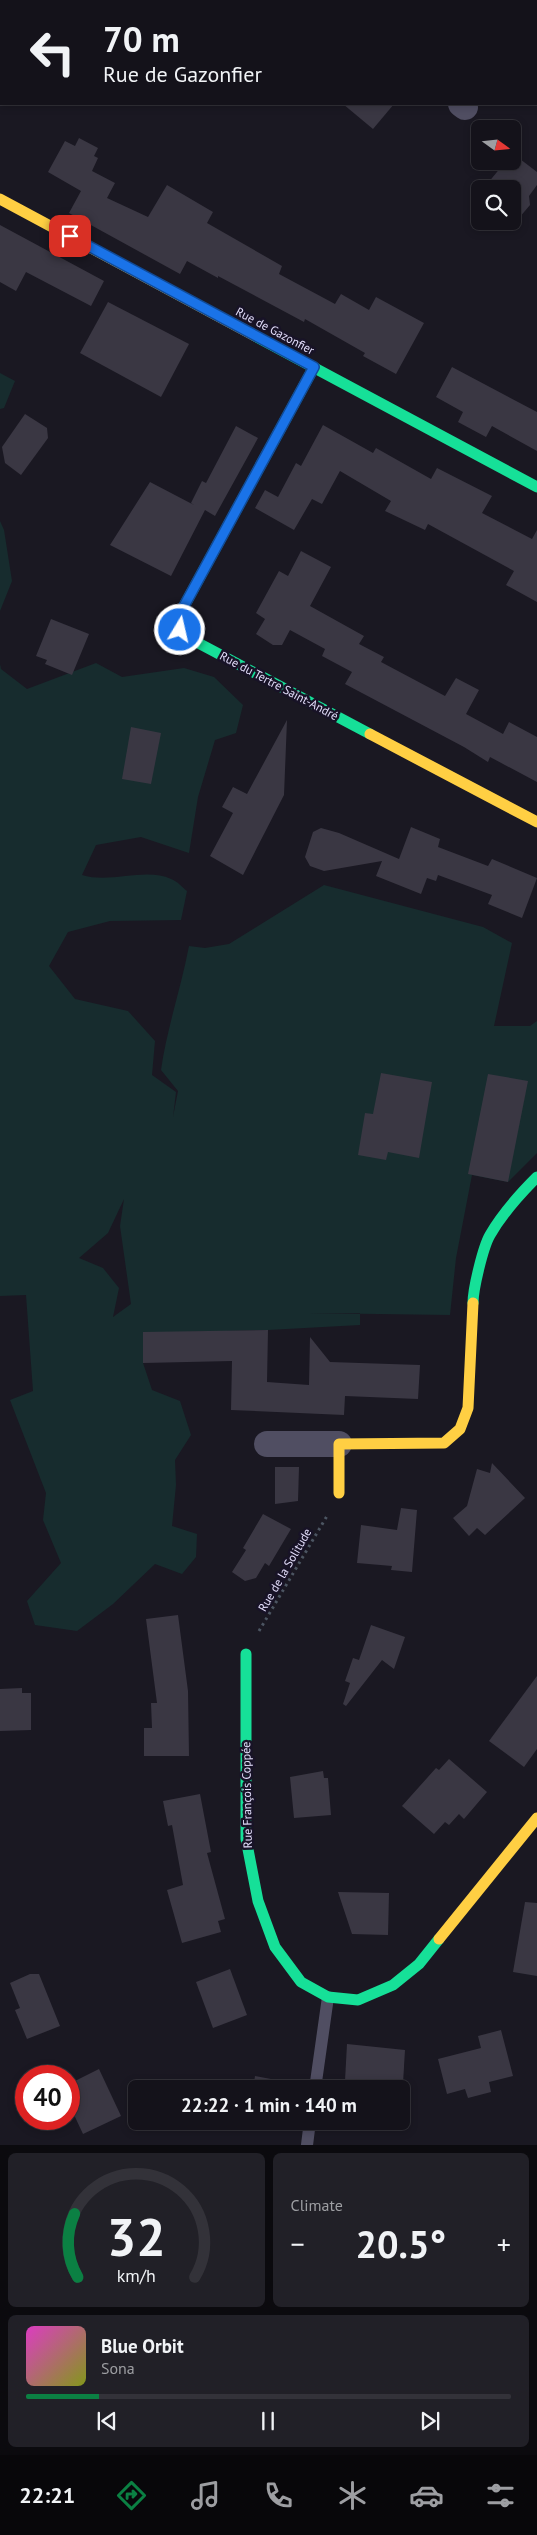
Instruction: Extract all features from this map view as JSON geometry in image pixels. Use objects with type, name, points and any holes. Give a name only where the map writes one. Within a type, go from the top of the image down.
[{"type":"street","name":"Rue de Gazonfier","points":[[0,199],[537,487]]},
{"type":"street","name":"Rue du Tertre Saint-André","points":[[314,367],[183,608],[178,622],[180,630],[185,636],[537,822]]},
{"type":"street","points":[[267,1444],[444,1443],[460,1429],[468,1408],[473,1293],[489,1236],[521,1193],[537,1177]]},
{"type":"street","points":[[339,1444],[340,1494]]},
{"type":"street","name":"Rue François Coppée","points":[[246,1654],[246,1839],[258,1901],[275,1947],[301,1982],[328,1997],[358,2000],[393,1985],[419,1964],[537,1818]]},
{"type":"lane","points":[[316,2080],[328,1997]]},
{"type":"lane","points":[[307,2145],[309,2130]]},
{"type":"path","name":"Rue de la Solitude","points":[[246,1654],[340,1494]]},
{"type":"green space","points":[[0,373],[15,381],[4,408],[0,409]]},
{"type":"green space","points":[[0,521],[4,530],[12,581],[0,611]]},
{"type":"green space","points":[[96,663],[122,677],[184,668],[214,677],[243,705],[236,733],[215,740],[198,797],[189,853],[141,837],[96,845],[82,875],[104,878],[150,875],[173,880],[187,891],[181,920],[110,921],[68,932],[49,966],[75,999],[128,1011],[155,1041],[152,1075],[176,1092],[173,1117],[178,1091],[161,1070],[189,946],[205,948],[229,944],[324,885],[483,927],[512,943],[494,1026],[530,1026],[537,1021],[537,1153],[508,1182],[472,1175],[456,1258],[450,1315],[360,1314],[360,1325],[268,1330],[143,1333],[143,1363],[152,1390],[180,1401],[191,1435],[175,1460],[176,1485],[172,1526],[197,1534],[196,1557],[182,1574],[155,1564],[113,1604],[77,1631],[35,1625],[27,1601],[61,1563],[43,1520],[46,1493],[10,1400],[33,1391],[26,1295],[0,1296],[0,664],[1,669],[27,689]],"holes":[[[124,1199],[120,1226],[131,1304],[113,1317],[119,1288],[103,1268],[79,1258],[108,1233]]]},
{"type":"building","points":[[344,105],[393,105],[373,129]]},
{"type":"building","points":[[79,138],[98,148],[94,156],[98,158],[92,171],[115,183],[107,198],[148,217],[167,185],[213,212],[207,223],[282,266],[279,274],[335,304],[341,294],[369,310],[376,297],[424,323],[396,374],[363,356],[365,353],[305,319],[304,322],[218,276],[218,278],[187,261],[180,274],[69,213],[81,191],[48,172],[65,141],[75,146]]},
{"type":"building","points":[[521,160],[537,172],[537,185],[529,196],[530,205],[521,216],[521,180],[490,180],[499,170],[521,170]]},
{"type":"building","points":[[0,225],[104,281],[91,306],[26,272],[16,291],[0,282]]},
{"type":"building","points":[[108,302],[189,344],[161,397],[80,353]]},
{"type":"building","points":[[452,367],[537,412],[537,451],[492,426],[486,437],[458,422],[463,412],[436,397]]},
{"type":"building","points":[[25,414],[47,428],[48,438],[21,475],[5,463],[2,447]]},
{"type":"building","points":[[323,425],[373,453],[376,448],[431,479],[437,468],[492,496],[482,513],[532,539],[537,530],[537,602],[506,585],[514,571],[428,524],[425,530],[385,511],[391,501],[340,471],[322,504],[312,499],[294,530],[255,508],[265,490],[278,497],[296,463],[301,466]]},
{"type":"building","points":[[236,426],[258,438],[215,516],[205,510],[171,576],[110,545],[150,482],[194,505],[191,503],[202,481],[206,483]]},
{"type":"building","points":[[301,551],[331,567],[310,606],[364,636],[359,644],[384,657],[381,662],[445,696],[456,678],[479,690],[466,714],[503,734],[509,722],[537,737],[537,782],[490,757],[488,762],[464,747],[345,684],[352,672],[322,656],[325,649],[290,630],[282,645],[273,645],[256,634],[265,619],[256,613],[279,571],[288,576]]},
{"type":"building","points":[[51,619],[89,634],[72,675],[45,664],[47,660],[36,656]]},
{"type":"building","points":[[287,720],[284,795],[243,875],[210,856],[233,813],[222,807],[233,787],[247,794]]},
{"type":"building","points":[[131,727],[161,733],[151,784],[122,779]]},
{"type":"building","points":[[411,827],[440,839],[438,847],[488,866],[492,859],[537,878],[522,918],[488,904],[492,895],[438,875],[436,881],[427,878],[421,894],[376,876],[382,861],[324,871],[310,866],[305,857],[313,832],[321,828],[339,833],[399,859]]},
{"type":"building","points":[[381,1073],[432,1082],[419,1158],[388,1152],[386,1160],[358,1155],[365,1113],[373,1114]]},
{"type":"building","points":[[488,1074],[528,1081],[508,1182],[468,1174]]},
{"type":"building","points":[[268,1330],[267,1382],[309,1385],[310,1337],[330,1362],[420,1365],[418,1399],[345,1396],[344,1415],[231,1410],[232,1361],[143,1363],[143,1332]]},
{"type":"building","points":[[492,1463],[525,1498],[485,1535],[477,1528],[469,1536],[453,1518],[467,1506],[477,1469],[490,1473]]},
{"type":"building","points":[[275,1467],[299,1467],[298,1501],[275,1504]]},
{"type":"building","points":[[401,1508],[417,1510],[412,1572],[391,1570],[392,1566],[357,1563],[361,1525],[397,1530]]},
{"type":"building","points":[[263,1514],[291,1529],[269,1566],[265,1563],[256,1578],[245,1581],[232,1572],[246,1550],[243,1548]]},
{"type":"building","points":[[178,1615],[188,1691],[189,1756],[144,1756],[144,1728],[152,1728],[151,1703],[157,1703],[146,1619]]},
{"type":"building","points":[[371,1625],[405,1637],[394,1669],[382,1660],[346,1706],[343,1704],[350,1683],[345,1681],[353,1658],[359,1660]]},
{"type":"building","points":[[537,1676],[537,1749],[524,1767],[489,1741]]},
{"type":"building","points":[[22,1688],[22,1693],[31,1693],[31,1730],[0,1731],[0,1689]]},
{"type":"building","points":[[449,1759],[487,1792],[464,1819],[459,1814],[449,1825],[445,1822],[434,1834],[402,1806],[436,1768],[439,1770]]},
{"type":"building","points":[[323,1771],[324,1778],[328,1778],[331,1815],[294,1818],[290,1777]]},
{"type":"building","points":[[200,1794],[211,1852],[207,1853],[225,1919],[218,1921],[221,1932],[182,1943],[167,1890],[183,1885],[172,1825],[168,1826],[163,1801]]},
{"type":"building","points":[[338,1892],[389,1893],[388,1935],[352,1934]]},
{"type":"building","points":[[525,1902],[537,1903],[537,1976],[513,1972]]},
{"type":"building","points":[[230,1969],[247,2015],[213,2028],[196,1982]]},
{"type":"building","points":[[30,1974],[39,1974],[60,2026],[27,2039],[15,2010],[20,2008],[10,1983]]},
{"type":"building","points":[[501,2030],[513,2076],[489,2082],[491,2092],[468,2098],[465,2089],[447,2094],[438,2059],[481,2048],[478,2036]]},
{"type":"building","points":[[347,2044],[405,2050],[403,2080],[345,2080]]},
{"type":"building","points":[[99,2069],[121,2116],[83,2134],[80,2128],[80,2078]]},
{"type":"building","points":[[255,2076],[276,2080],[254,2080]]},
{"type":"traffic: fast","points":[[255,336],[537,487]]},
{"type":"traffic: fast","points":[[314,367],[183,608],[179,623],[185,636],[370,734]]},
{"type":"traffic: fast","points":[[473,1303],[479,1268],[490,1235],[500,1219],[537,1177]]},
{"type":"traffic: fast","points":[[246,1654],[246,1839],[258,1901],[275,1947],[301,1982],[328,1997],[358,2000],[393,1985],[419,1964],[439,1939]]},
{"type":"traffic: slow","points":[[0,199],[255,336]]},
{"type":"traffic: slow","points":[[370,734],[537,822]]},
{"type":"traffic: slow","points":[[339,1493],[339,1444],[444,1443],[460,1429],[468,1408],[473,1303]]},
{"type":"traffic: slow","points":[[439,1939],[537,1818]]},
{"type":"route","points":[[70,236],[314,367],[183,608],[178,622],[180,630]]}]
